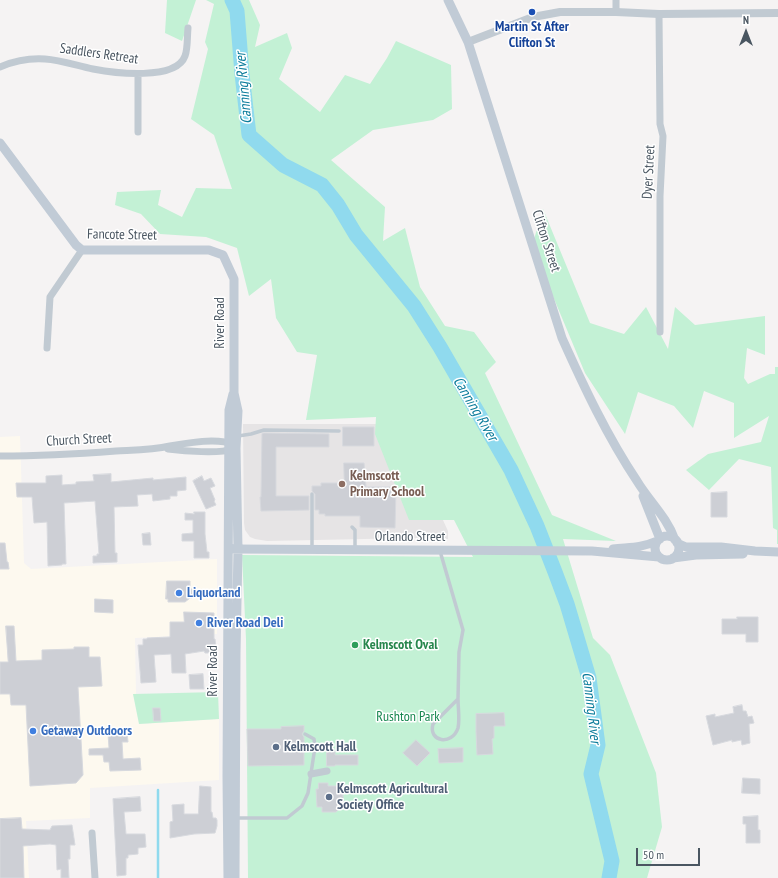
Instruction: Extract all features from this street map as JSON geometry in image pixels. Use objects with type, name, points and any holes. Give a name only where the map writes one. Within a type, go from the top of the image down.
[{"type":"main road","name":"Clifton Street","points":[[448,0],[468,42],[562,338],[583,384],[610,436],[637,482],[665,520],[676,542]]},
{"type":"main road","name":"Fancote Street","points":[[0,143],[76,245],[82,250],[209,250],[223,255]]},
{"type":"main road","name":"River Road","points":[[223,255],[234,279],[234,393],[238,411],[237,436],[231,447],[228,549],[228,878]]},
{"type":"main road","name":"River Road","points":[[234,393],[229,410],[238,549],[235,878]]},
{"type":"main road","name":"Clifton Street","points":[[637,482],[653,520],[658,540]]},
{"type":"main road","points":[[754,551],[739,554],[696,555],[665,560],[659,557],[655,549],[658,540],[668,537],[686,546],[721,547],[778,552]]},
{"type":"main road","name":"Orlando Street","points":[[228,549],[592,551],[638,548],[648,546],[658,540]]},
{"type":"main road","points":[[673,558],[678,551],[676,542]]},
{"type":"main road","name":"Orlando Street","points":[[592,551],[659,557]]},
{"type":"street","points":[[616,0],[616,12]]},
{"type":"street","points":[[468,42],[534,16],[560,12],[659,14],[778,12]]},
{"type":"street","name":"Dyer Street","points":[[659,14],[660,124],[663,136],[660,196],[660,332]]},
{"type":"street","name":"Saddlers Retreat","points":[[0,66],[22,60],[46,59],[95,69],[138,74],[161,72],[175,68],[185,57],[188,28]]},
{"type":"street","points":[[138,74],[138,132]]},
{"type":"street","points":[[47,348],[50,298],[82,250]]},
{"type":"street","name":"Church Street","points":[[0,456],[41,456],[160,448],[181,451],[231,447]]},
{"type":"street","points":[[311,774],[327,771]]},
{"type":"street","points":[[92,833],[95,878]]},
{"type":"lane","points":[[237,436],[264,430],[339,431]]},
{"type":"lane","points":[[312,494],[312,550]]},
{"type":"lane","points":[[352,527],[355,530],[355,550]]},
{"type":"lane","points":[[440,551],[463,630],[459,652],[458,724],[457,730],[450,738],[444,740],[438,739],[434,735],[432,726],[458,699]]},
{"type":"lane","points":[[235,818],[287,818],[305,802],[308,793],[315,742],[314,739],[305,734]]},
{"type":"shaded area","name":"Kelmscott Primary School","points":[[243,424],[378,424],[437,507],[448,531],[448,539],[413,538],[267,541],[250,537],[245,530],[244,523]]},
{"type":"shaded area","points":[[20,436],[24,563],[31,569],[217,559],[217,634],[135,638],[136,694],[133,694],[139,724],[219,719],[219,780],[90,788],[90,818],[26,821],[29,878],[0,878],[0,437]]},
{"type":"green space","points":[[167,0],[196,0],[182,41],[165,33]]},
{"type":"green space","name":"Rushton Park","points":[[206,0],[249,0],[260,25],[255,47],[287,33],[292,48],[279,79],[320,112],[345,75],[370,84],[396,41],[451,65],[452,109],[433,120],[373,130],[331,160],[385,207],[383,241],[405,228],[420,287],[445,326],[474,332],[496,362],[485,373],[552,515],[616,541],[563,539],[593,638],[610,655],[656,773],[662,827],[647,878],[248,878],[246,639],[242,555],[473,557],[454,520],[409,520],[375,434],[376,417],[306,420],[317,355],[297,352],[276,318],[271,279],[249,296],[237,248],[206,237],[160,234],[141,214],[115,205],[117,192],[161,190],[158,205],[182,217],[196,188],[232,189],[214,135],[191,119],[208,49],[205,42],[214,4]]},
{"type":"green space","points":[[543,209],[590,323],[624,334],[646,307],[668,349],[675,307],[695,325],[765,316],[765,355],[747,348],[744,378],[748,384],[770,374],[775,374],[775,367],[778,367],[778,544],[777,530],[773,528],[771,467],[739,459],[709,490],[686,470],[708,454],[761,442],[769,416],[734,438],[734,403],[704,391],[693,428],[674,406],[638,392],[625,434],[585,373],[532,246]]},
{"type":"green space","points":[[218,692],[219,719],[139,724],[133,694]]},
{"type":"building","points":[[343,427],[374,427],[374,446],[343,446]]},
{"type":"building","points":[[262,434],[329,434],[329,447],[276,447],[276,496],[309,496],[309,510],[261,511]]},
{"type":"building","points":[[344,463],[364,463],[366,487],[396,487],[395,528],[360,527],[360,516],[325,516],[325,514],[319,514],[319,510],[315,510],[315,494],[312,491],[312,486],[321,486],[321,483],[344,483]]},
{"type":"building","points":[[111,474],[111,482],[186,477],[186,490],[177,491],[177,496],[170,496],[170,499],[153,501],[152,494],[137,495],[138,506],[114,507],[115,553],[117,553],[117,562],[93,563],[93,556],[97,556],[97,554],[99,554],[95,501],[64,503],[66,564],[48,566],[47,522],[34,523],[32,497],[17,497],[16,483],[46,483],[46,476],[62,475],[62,485],[76,484],[76,482],[94,481],[93,475]]},
{"type":"building","points":[[202,476],[204,481],[211,478],[215,486],[210,488],[216,505],[206,509],[193,481]]},
{"type":"building","points":[[727,492],[727,517],[711,517],[711,493]]},
{"type":"building","points":[[194,512],[205,512],[205,534],[209,558],[194,558],[194,541],[182,541],[182,534],[193,533],[193,520],[185,520],[185,513],[194,514]]},
{"type":"building","points":[[150,533],[151,545],[143,545],[142,534]]},
{"type":"building","points":[[0,543],[5,543],[9,569],[0,569]]},
{"type":"building","name":"Liquorland","points":[[167,581],[190,581],[192,598],[185,602],[168,602],[168,599],[166,599]]},
{"type":"building","points":[[95,599],[113,600],[113,613],[95,612]]},
{"type":"building","points":[[184,612],[214,613],[215,653],[205,653],[204,651],[185,654],[186,673],[172,673],[171,654],[154,655],[156,682],[141,683],[138,645],[143,645],[143,639],[147,638],[170,637],[170,622],[184,622]]},
{"type":"building","points":[[737,617],[758,617],[758,642],[746,642],[746,634],[722,634],[722,619],[737,619]]},
{"type":"building","points":[[6,626],[14,626],[16,661],[42,660],[42,650],[74,649],[74,647],[89,647],[89,657],[100,657],[102,686],[78,687],[83,775],[76,783],[30,786],[26,705],[11,705],[10,694],[0,694],[0,662],[8,662]]},
{"type":"building","points":[[203,674],[204,689],[190,689],[189,675]]},
{"type":"building","points":[[742,705],[743,711],[746,711],[748,717],[752,716],[754,723],[749,724],[750,743],[742,745],[741,740],[732,742],[732,740],[713,745],[706,716],[715,714],[715,717],[734,713],[733,707]]},
{"type":"building","points":[[153,708],[160,708],[161,721],[154,721]]},
{"type":"building","points":[[504,713],[505,726],[494,726],[494,738],[492,739],[493,754],[477,755],[476,714]]},
{"type":"building","name":"Kelmscott Hall","points":[[304,726],[304,731],[302,734],[304,737],[304,765],[248,766],[247,729],[281,729],[281,727]]},
{"type":"building","points":[[127,732],[128,742],[122,742],[123,759],[140,758],[141,770],[110,771],[109,762],[104,762],[103,755],[89,755],[89,749],[109,748],[108,733]]},
{"type":"building","points":[[416,740],[430,753],[417,766],[403,753]]},
{"type":"building","points":[[463,748],[463,762],[439,763],[438,749]]},
{"type":"building","points":[[327,749],[335,750],[335,755],[358,755],[358,765],[327,766]]},
{"type":"building","points":[[743,778],[760,779],[760,794],[742,793]]},
{"type":"building","name":"Kelmscott Agricultural Society Office","points":[[319,783],[328,783],[328,786],[338,786],[338,788],[343,788],[343,805],[336,812],[322,812],[322,807],[317,807],[316,789],[318,789]]},
{"type":"building","points":[[200,786],[211,787],[211,812],[213,818],[216,818],[217,820],[215,833],[194,834],[170,838],[170,822],[173,821],[172,805],[184,804],[184,814],[198,814]]},
{"type":"building","points":[[140,797],[141,811],[124,812],[126,834],[145,834],[146,847],[138,848],[138,854],[128,855],[128,858],[126,858],[126,875],[117,876],[113,799]]},
{"type":"building","points":[[758,816],[760,843],[746,843],[746,824],[743,824],[743,817]]},
{"type":"building","points":[[21,818],[22,829],[50,830],[52,826],[72,825],[75,845],[70,845],[70,859],[68,859],[69,878],[61,878],[61,869],[57,870],[56,845],[50,844],[23,846],[24,878],[0,878],[0,819]]},
{"type":"waterway","name":"Canning River","points":[[232,0],[237,11],[249,135],[283,165],[322,185],[338,205],[356,235],[414,306],[440,347],[511,470],[537,526],[567,604],[589,678],[598,745],[591,774],[612,861],[609,878]]},
{"type":"waterway","points":[[158,790],[158,878]]},
{"type":"place","name":"Martin St After Clifton St","points":[[532,12]]},
{"type":"place","name":"Kelmscott Primary School","points":[[342,484]]},
{"type":"place","name":"Liquorland","points":[[179,593]]},
{"type":"place","name":"River Road Deli","points":[[199,623]]},
{"type":"place","name":"Kelmscott Oval","points":[[355,645]]},
{"type":"place","name":"Getaway Outdoors","points":[[33,731]]},
{"type":"place","name":"Kelmscott Hall","points":[[276,747]]},
{"type":"place","name":"Kelmscott Agricultural Society Office","points":[[329,797]]}]
